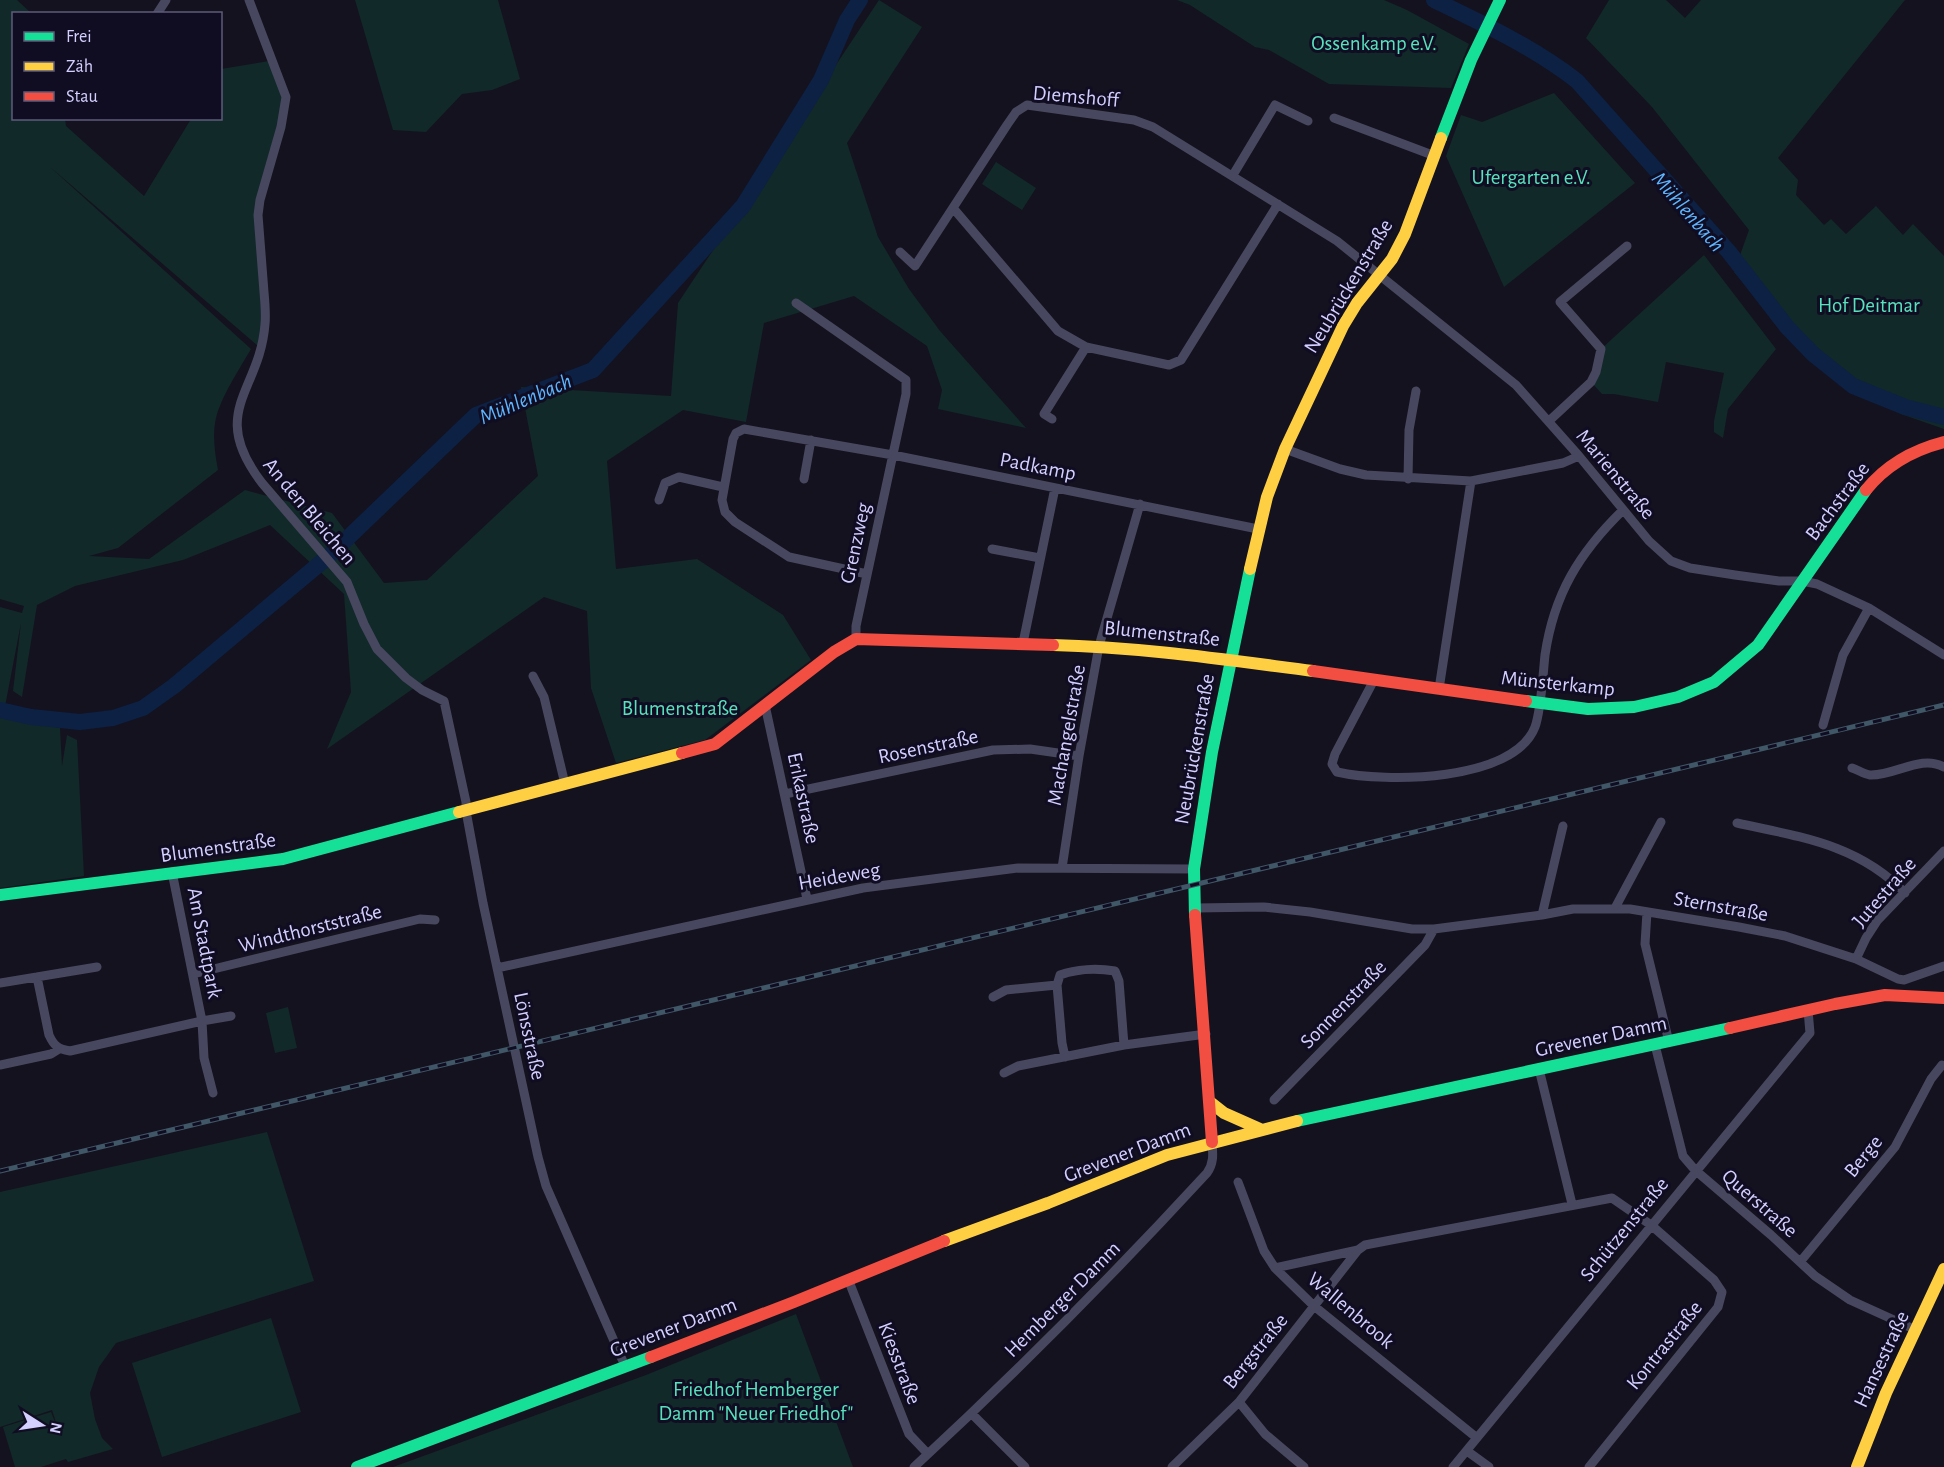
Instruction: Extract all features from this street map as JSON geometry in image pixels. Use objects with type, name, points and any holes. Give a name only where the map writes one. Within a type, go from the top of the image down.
[{"type":"street","name":"An den Bleichen","points":[[249,0],[286,97],[281,127],[260,200],[258,215],[266,322],[264,337],[238,404],[237,428],[241,450],[248,465],[347,582],[377,649],[406,678],[422,690],[444,701]]},
{"type":"street","name":"Neubrückenstraße","points":[[1212,1142],[1194,869],[1208,773],[1258,529],[1285,449],[1343,326],[1357,303],[1392,259],[1405,234],[1479,43],[1499,3]]},
{"type":"street","name":"Diemshoff","points":[[900,252],[915,266],[1016,112],[1027,105],[1134,120],[1153,127],[1337,241],[1380,274]]},
{"type":"street","points":[[1233,175],[1275,105],[1308,121]]},
{"type":"street","points":[[1334,118],[1435,156]]},
{"type":"street","points":[[954,208],[1058,331],[1086,347],[1169,365],[1181,360],[1278,204]]},
{"type":"street","points":[[1549,421],[1592,382],[1601,349],[1560,302],[1627,246]]},
{"type":"street","name":"Marienstraße","points":[[1380,274],[1516,385],[1579,456],[1648,541],[1671,561],[1690,568],[1758,579],[1817,584],[1869,608],[1944,655]]},
{"type":"street","name":"Grenzweg","points":[[796,303],[906,380],[906,394],[856,626],[856,639]]},
{"type":"street","points":[[1052,419],[1044,414],[1086,347]]},
{"type":"street","points":[[1408,479],[1409,430],[1416,391]]},
{"type":"street","name":"Padkamp","points":[[723,487],[733,439],[736,433],[744,429],[893,455],[1258,529]]},
{"type":"street","points":[[804,479],[811,440]]},
{"type":"street","name":"Bachstraße","points":[[1802,581],[1868,488],[1886,468],[1923,446],[1944,442]]},
{"type":"street","points":[[1285,449],[1340,469],[1366,475],[1471,481],[1563,463],[1579,456]]},
{"type":"street","points":[[659,500],[665,483],[680,477],[723,487],[722,500],[726,513],[735,522],[789,557],[867,574]]},
{"type":"street","points":[[1439,689],[1471,481]]},
{"type":"street","points":[[1023,643],[1054,488]]},
{"type":"street","name":"Machangelstraße","points":[[1062,868],[1099,646],[1140,504]]},
{"type":"street","points":[[1374,680],[1335,754],[1332,764],[1337,772],[1382,779],[1426,777],[1467,770],[1514,752],[1526,742],[1535,727],[1549,626],[1558,598],[1600,532],[1623,510]]},
{"type":"street","points":[[992,549],[1040,558]]},
{"type":"street","name":"Münsterkamp","points":[[1439,689],[1588,709],[1615,710],[1662,703],[1708,686],[1736,665],[1758,645],[1802,581]]},
{"type":"street","points":[[1823,725],[1843,655],[1869,608]]},
{"type":"street","name":"Blumenstraße","points":[[0,895],[283,858],[715,744],[834,652],[856,639],[1099,646],[1230,660],[1439,689]]},
{"type":"street","points":[[532,676],[544,698],[565,784]]},
{"type":"street","name":"Lönsstraße","points":[[444,701],[466,802],[497,968],[538,1157],[546,1186],[625,1366]]},
{"type":"street","name":"Erikastraße","points":[[765,705],[807,899]]},
{"type":"street","name":"Rosenstraße","points":[[785,794],[993,750],[1030,749],[1079,756]]},
{"type":"street","points":[[1852,768],[1868,775],[1886,773],[1928,762],[1936,762],[1944,767]]},
{"type":"street","points":[[1615,908],[1661,822]]},
{"type":"street","points":[[1737,823],[1824,842],[1885,875],[1905,893]]},
{"type":"street","points":[[1542,915],[1563,826]]},
{"type":"street","name":"Jutestraße","points":[[1856,959],[1866,938],[1878,921],[1944,852]]},
{"type":"street","name":"Heideweg","points":[[497,968],[863,888],[1018,868],[1194,869]]},
{"type":"street","name":"Am Stadtpark","points":[[172,872],[202,1021],[204,1058],[213,1093]]},
{"type":"street","name":"Sternstraße","points":[[1195,908],[1264,907],[1310,912],[1412,929],[1434,929],[1573,909],[1615,908],[1785,936],[1856,959],[1888,975],[1904,980],[1944,966]]},
{"type":"street","points":[[1647,912],[1645,944],[1669,1042]]},
{"type":"street","name":"Windthorststraße","points":[[193,974],[420,919],[435,920]]},
{"type":"street","name":"Sonnenstraße","points":[[1274,1100],[1425,945],[1434,929]]},
{"type":"street","points":[[0,983],[97,967]]},
{"type":"street","points":[[1065,1056],[1057,985],[1060,975],[1070,971],[1105,969],[1114,971],[1119,981],[1124,1045]]},
{"type":"street","points":[[37,977],[49,1035],[59,1049]]},
{"type":"street","points":[[993,998],[1005,990],[1057,985]]},
{"type":"street","name":"Grevener Damm","points":[[357,1467],[625,1366],[928,1247],[1038,1207],[1167,1155],[1260,1129],[1808,1010],[1885,995],[1944,998]]},
{"type":"street","name":"Schützenstraße","points":[[1453,1467],[1810,1033],[1808,1010]]},
{"type":"street","name":"Am Stadtpark","points":[[0,1065],[51,1054],[59,1049],[70,1051],[231,1016]]},
{"type":"street","points":[[1004,1072],[1018,1066],[1065,1056],[1206,1034]]},
{"type":"street","name":"Querstraße","points":[[1655,1045],[1683,1156],[1695,1170],[1815,1276],[1850,1300],[1916,1330]]},
{"type":"street","name":"Berge","points":[[1800,1262],[1895,1147],[1930,1079],[1942,1065]]},
{"type":"street","points":[[1539,1069],[1572,1204]]},
{"type":"street","points":[[1210,1102],[1224,1113],[1260,1129]]},
{"type":"street","name":"Hemberger Damm","points":[[914,1467],[972,1414],[1137,1249],[1207,1173],[1214,1155],[1212,1142]]},
{"type":"street","name":"Wallenbrook","points":[[1238,1182],[1264,1251],[1275,1268],[1314,1306],[1477,1438]]},
{"type":"street","points":[[1275,1268],[1358,1250],[1365,1245],[1612,1198],[1651,1225]]},
{"type":"street","name":"Kontrastraße","points":[[1589,1467],[1718,1307],[1722,1292],[1714,1280],[1651,1225]]},
{"type":"street","name":"Bergstraße","points":[[1172,1467],[1239,1402],[1358,1250]]},
{"type":"street","name":"Hansestraße","points":[[1857,1467],[1886,1393],[1944,1269]]},
{"type":"street","name":"Kiesstraße","points":[[848,1279],[909,1434],[928,1454]]},
{"type":"street","points":[[1239,1402],[1265,1434],[1304,1467]]},
{"type":"street","points":[[972,1414],[1025,1467]]},
{"type":"street","points":[[1467,1450],[1489,1467]]},
{"type":"green space","points":[[0,0],[17,0],[30,12],[12,12],[12,120],[65,120],[66,126],[144,196],[190,120],[222,120],[222,69],[269,61],[283,97],[281,114],[258,199],[264,322],[258,346],[49,166],[251,349],[218,410],[214,437],[218,470],[118,548],[89,556],[149,559],[245,490],[332,513],[384,583],[427,580],[538,476],[521,387],[671,396],[678,303],[879,0],[922,27],[847,143],[878,237],[909,289],[940,331],[1026,428],[938,409],[942,390],[927,346],[854,296],[764,323],[746,422],[683,410],[607,461],[616,569],[697,559],[783,615],[811,660],[705,740],[616,763],[591,688],[587,611],[544,597],[327,749],[351,692],[344,594],[270,525],[183,560],[75,586],[37,605],[22,697],[13,691],[21,623],[3,717],[60,728],[62,766],[67,735],[77,740],[84,876],[0,888],[0,607],[22,613],[24,606],[0,599]]},
{"type":"green space","points":[[355,0],[498,0],[520,79],[492,90],[462,94],[426,132],[393,130]]},
{"type":"green space","name":"Ossenkamp e.V.","points":[[1177,0],[1384,0],[1469,44],[1451,88],[1329,84],[1269,50],[1255,47],[1190,5]]},
{"type":"green space","name":"Hof Deitmar","points":[[1609,0],[1666,0],[1685,18],[1701,0],[1905,0],[1778,158],[1798,180],[1796,195],[1824,225],[1831,219],[1846,234],[1876,206],[1903,235],[1913,224],[1944,256],[1944,429],[1901,414],[1853,386],[1802,351],[1734,272],[1749,230],[1652,107],[1586,38]]},
{"type":"green space","name":"Ufergarten e.V.","points":[[1554,93],[1635,183],[1504,287],[1446,156],[1461,115],[1482,122]]},
{"type":"green space","points":[[996,162],[1036,188],[1022,210],[982,184]]},
{"type":"green space","points":[[1704,255],[1776,349],[1728,409],[1723,438],[1714,432],[1714,421],[1724,373],[1666,362],[1658,402],[1602,394],[1591,382],[1601,349]]},
{"type":"green space","points":[[288,1007],[297,1048],[275,1053],[266,1013]]},
{"type":"green space","points":[[267,1132],[314,1281],[116,1343],[99,1367],[90,1393],[95,1419],[102,1438],[113,1449],[41,1467],[15,1467],[3,1427],[51,1412],[59,1432],[52,1410],[0,1427],[0,1192]]},
{"type":"green space","name":"Friedhof Hemberger Damm \"Neuer Friedhof\"","points":[[796,1314],[853,1467],[393,1467],[646,1375]]},
{"type":"green space","points":[[271,1318],[301,1412],[162,1457],[132,1363]]},
{"type":"waterway","name":"Mühlenbach","points":[[0,710],[31,717],[80,722],[113,718],[143,708],[174,686],[330,555],[476,415],[593,370],[743,206],[821,80],[847,20],[860,0]]},
{"type":"waterway","name":"Mühlenbach","points":[[1434,0],[1526,47],[1577,81],[1729,252],[1787,327],[1813,354],[1853,386],[1905,407],[1944,417]]},
{"type":"railway","points":[[0,1171],[1944,705]]},
{"type":"traffic: fast","points":[[1441,138],[1471,60],[1500,0]]},
{"type":"traffic: fast","points":[[1526,701],[1588,709],[1634,707],[1678,697],[1714,682],[1758,645],[1866,490]]},
{"type":"traffic: fast","points":[[1195,915],[1194,869],[1212,752],[1250,569]]},
{"type":"traffic: fast","points":[[0,895],[283,859],[459,812]]},
{"type":"traffic: fast","points":[[1297,1121],[1730,1028]]},
{"type":"traffic: fast","points":[[357,1467],[651,1357]]},
{"type":"traffic: slow","points":[[1250,569],[1267,497],[1285,449],[1343,326],[1357,303],[1392,259],[1405,234],[1441,138]]},
{"type":"traffic: slow","points":[[1053,645],[1151,651],[1313,671]]},
{"type":"traffic: slow","points":[[459,812],[682,753]]},
{"type":"traffic: slow","points":[[1210,1102],[1224,1113],[1260,1129]]},
{"type":"traffic: slow","points":[[944,1241],[1048,1203],[1167,1155],[1297,1121]]},
{"type":"traffic: slow","points":[[1857,1467],[1886,1393],[1944,1269]]},
{"type":"traffic: jam","points":[[1866,490],[1891,466],[1922,449],[1944,442]]},
{"type":"traffic: jam","points":[[682,753],[715,744],[834,652],[856,639],[1053,645]]},
{"type":"traffic: jam","points":[[1313,671],[1526,701]]},
{"type":"traffic: jam","points":[[1195,915],[1212,1142]]},
{"type":"traffic: jam","points":[[1730,1028],[1885,995],[1944,998]]},
{"type":"traffic: jam","points":[[651,1357],[944,1241]]}]
